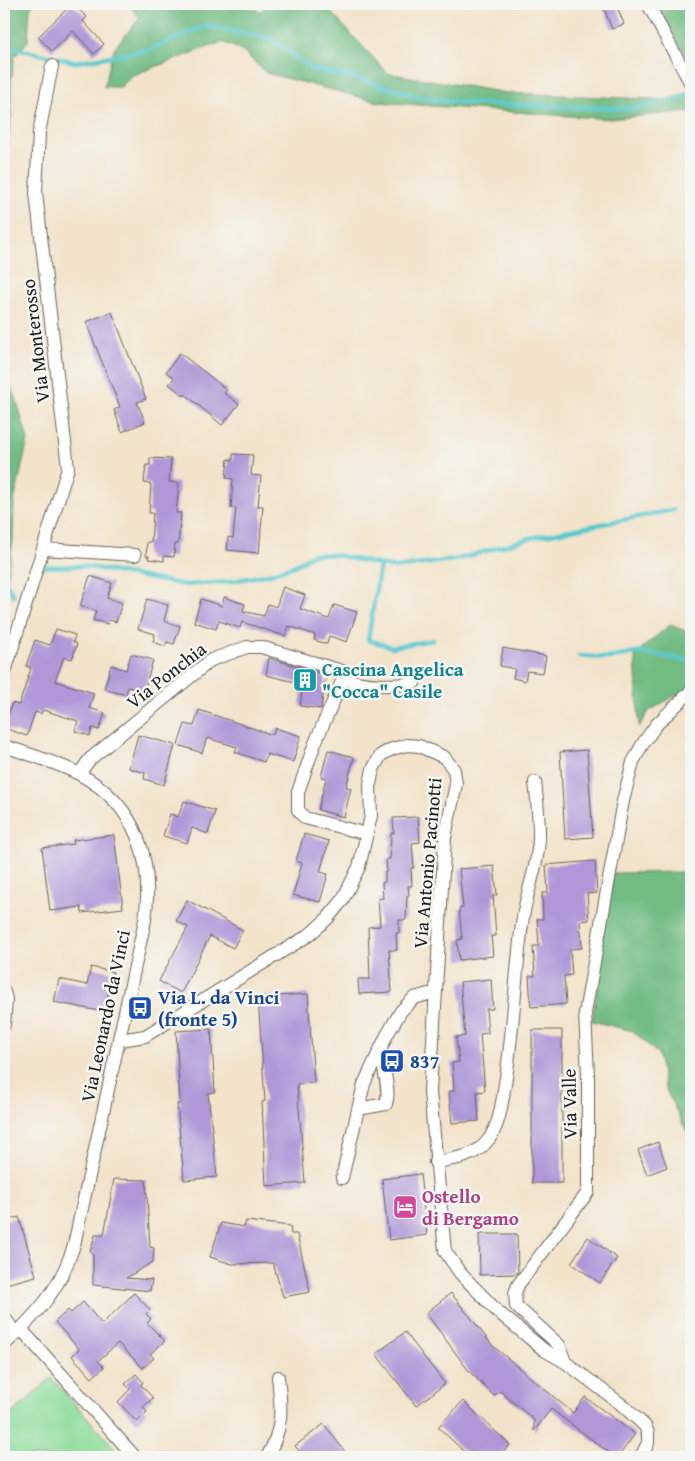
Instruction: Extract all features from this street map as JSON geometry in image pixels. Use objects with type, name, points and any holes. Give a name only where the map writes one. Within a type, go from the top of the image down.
[{"type":"street","points":[[648,4],[691,84]]},
{"type":"street","name":"Via Monterosso","points":[[4,675],[68,468],[36,193],[38,133],[52,66]]},
{"type":"street","points":[[44,549],[135,555]]},
{"type":"street","name":"Via Ponchia","points":[[79,774],[90,759],[204,666],[232,651],[247,646],[279,651],[338,669],[342,671],[343,679],[374,686],[391,686],[414,682]]},
{"type":"street","points":[[343,679],[315,743],[298,792],[298,810],[305,818],[367,834]]},
{"type":"street","name":"Via Valle","points":[[641,1457],[648,1443],[648,1433],[645,1426],[621,1404],[565,1362],[559,1345],[516,1306],[516,1293],[518,1285],[588,1192],[588,1075],[585,1013],[623,802],[633,762],[642,745],[656,725],[691,691]]},
{"type":"street","name":"Via Antonio Pacinotti","points":[[120,1040],[145,1036],[309,935],[327,919],[352,884],[359,867],[371,816],[370,784],[373,769],[381,755],[392,749],[407,745],[419,746],[444,757],[454,770],[456,784],[444,837],[430,1092],[443,1243],[449,1259],[497,1311],[544,1350],[565,1362]]},
{"type":"street","name":"Via Leonardo da Vinci","points":[[4,746],[79,774],[110,798],[133,825],[148,871],[148,908],[120,1040],[68,1265],[46,1303],[4,1345]]},
{"type":"street","points":[[435,1162],[459,1159],[480,1148],[489,1140],[498,1119],[511,1051],[517,964],[524,914],[539,836],[536,782]]},
{"type":"street","points":[[4,992],[6,1000],[4,1025]]},
{"type":"street","points":[[342,1178],[364,1084],[381,1048],[401,1011],[414,998],[436,992]]},
{"type":"street","points":[[358,1109],[386,1104],[389,1096],[382,1068],[381,1048]]},
{"type":"street","points":[[4,1317],[135,1457]]},
{"type":"street","points":[[267,1457],[277,1440],[280,1425],[282,1406],[278,1378]]},
{"type":"green space","points":[[4,4],[34,4],[30,8],[28,41],[15,56],[11,80],[11,117],[4,179]]},
{"type":"green space","points":[[128,4],[206,4],[210,7],[243,7],[261,11],[270,4],[316,4],[329,10],[387,73],[507,93],[671,100],[691,91],[691,111],[610,119],[379,102],[266,73],[242,50],[222,42],[133,75],[121,87],[104,87],[114,48],[140,18]]},
{"type":"green space","points":[[657,4],[691,4],[691,65]]},
{"type":"green space","points":[[4,371],[16,398],[28,440],[14,501],[13,542],[4,600]]},
{"type":"green space","points":[[670,625],[691,633],[691,686],[649,711],[639,727],[635,654]]},
{"type":"green space","points":[[691,872],[691,1140],[665,1088],[658,1054],[633,1031],[592,1021],[597,991],[598,956],[613,873]]},
{"type":"green space","points":[[51,1378],[123,1457],[4,1457],[4,1421]]},
{"type":"building","points":[[72,4],[87,17],[83,21],[104,44],[94,54],[73,31],[52,51],[38,37]]},
{"type":"building","points":[[602,4],[616,4],[624,24],[612,29]]},
{"type":"building","points":[[112,312],[146,399],[137,402],[145,422],[122,432],[114,410],[120,407],[86,322]]},
{"type":"building","points":[[180,353],[227,390],[224,393],[239,404],[222,425],[185,394],[184,396],[169,384],[174,378],[166,372]]},
{"type":"building","points":[[233,454],[253,455],[251,475],[261,476],[258,506],[263,506],[259,553],[227,550],[228,537],[233,538],[236,508],[231,508],[233,479],[226,478],[228,459],[233,460]]},
{"type":"building","points":[[150,458],[171,459],[169,482],[179,483],[176,513],[181,513],[178,544],[175,544],[174,557],[164,556],[164,561],[148,559],[149,556],[146,556],[147,542],[151,542],[153,513],[149,513],[151,484],[144,483],[146,465],[150,465]]},
{"type":"building","points":[[90,576],[112,583],[107,598],[122,603],[116,622],[109,620],[108,624],[93,620],[96,611],[80,606]]},
{"type":"building","points":[[283,587],[305,595],[300,609],[329,619],[334,605],[357,612],[347,642],[329,636],[327,644],[314,640],[315,635],[289,626],[285,636],[242,622],[240,628],[219,621],[216,629],[194,622],[201,599],[222,606],[224,597],[245,604],[243,611],[264,616],[268,604],[276,607]]},
{"type":"building","points":[[147,599],[168,605],[164,621],[180,626],[174,644],[167,642],[165,646],[153,642],[155,634],[138,629]]},
{"type":"building","points":[[56,629],[75,635],[73,642],[77,644],[72,659],[64,657],[55,681],[94,693],[89,708],[105,713],[99,730],[92,728],[90,736],[75,731],[78,721],[43,710],[41,714],[35,712],[27,736],[4,728],[12,703],[19,705],[31,668],[26,666],[35,640],[50,645]]},
{"type":"building","points":[[503,648],[546,656],[543,673],[527,671],[525,681],[513,678],[515,669],[500,666]]},
{"type":"building","points":[[131,654],[153,660],[144,692],[128,687],[126,695],[104,689],[111,665],[126,670]]},
{"type":"building","name":"Cascina Angelica \"Cocca\" Casile","points":[[269,658],[326,675],[321,709],[300,706],[303,684],[266,675]]},
{"type":"building","points":[[199,710],[273,735],[275,728],[301,736],[293,762],[267,754],[264,762],[235,752],[237,747],[207,738],[202,753],[178,745],[185,724],[194,726]]},
{"type":"building","points":[[138,735],[175,745],[164,785],[144,779],[145,773],[129,768]]},
{"type":"building","points":[[328,750],[354,757],[346,787],[351,788],[344,817],[318,810],[326,778],[321,777]]},
{"type":"building","points":[[587,750],[593,837],[565,839],[560,752]]},
{"type":"building","points":[[184,801],[215,811],[208,834],[192,828],[187,843],[163,836],[170,814],[178,817]]},
{"type":"building","points":[[418,817],[420,842],[412,843],[414,868],[411,868],[412,886],[408,886],[409,895],[407,896],[406,920],[399,920],[399,933],[396,933],[397,950],[389,950],[392,992],[359,994],[358,979],[370,979],[368,927],[380,926],[378,899],[383,898],[382,883],[385,882],[385,872],[387,872],[386,859],[390,859],[391,833],[394,833],[393,818]]},
{"type":"building","points":[[304,834],[329,841],[320,872],[328,874],[320,902],[293,895],[302,863],[296,861]]},
{"type":"building","points":[[114,835],[123,908],[82,913],[81,907],[50,911],[42,848],[74,844],[73,840]]},
{"type":"building","points":[[595,861],[597,893],[587,894],[589,920],[580,921],[582,948],[570,949],[572,975],[564,976],[566,1004],[531,1007],[529,976],[535,976],[533,946],[539,946],[537,919],[543,919],[542,893],[548,893],[546,865]]},
{"type":"building","points":[[494,866],[497,895],[493,895],[496,936],[491,936],[493,956],[459,960],[457,940],[462,939],[459,909],[463,908],[459,869]]},
{"type":"building","points":[[187,900],[243,930],[233,948],[210,936],[181,993],[159,981],[188,927],[176,921]]},
{"type":"building","points":[[91,967],[113,972],[104,1012],[54,1002],[59,979],[87,985]]},
{"type":"building","points":[[491,979],[493,1009],[486,1009],[488,1033],[480,1034],[485,1091],[477,1092],[479,1121],[452,1123],[449,1091],[454,1091],[452,1063],[459,1062],[456,1037],[465,1036],[460,982]]},
{"type":"building","points":[[308,994],[314,1083],[297,1084],[305,1183],[266,1186],[262,1102],[265,1101],[258,997]]},
{"type":"building","points":[[211,1029],[215,1092],[208,1093],[217,1177],[184,1180],[177,1104],[180,1104],[176,1031]]},
{"type":"building","points":[[532,1030],[562,1030],[562,1183],[532,1183]]},
{"type":"building","points":[[658,1142],[667,1167],[647,1175],[638,1150]]},
{"type":"building","points":[[420,1174],[427,1235],[389,1240],[382,1179]]},
{"type":"building","points":[[114,1179],[146,1180],[150,1247],[154,1248],[153,1262],[126,1278],[152,1280],[150,1291],[93,1285],[93,1255],[90,1252],[95,1235],[104,1235]]},
{"type":"building","points":[[19,1217],[36,1276],[6,1284],[4,1276],[4,1221]]},
{"type":"building","points":[[246,1221],[290,1226],[291,1234],[297,1234],[310,1292],[283,1297],[273,1263],[232,1264],[210,1257],[221,1223],[244,1227]]},
{"type":"building","points":[[479,1234],[517,1234],[518,1272],[516,1274],[480,1275]]},
{"type":"building","points":[[588,1237],[617,1258],[600,1283],[571,1263]]},
{"type":"building","points":[[134,1293],[150,1310],[146,1314],[151,1319],[147,1323],[165,1341],[150,1354],[154,1358],[143,1368],[118,1343],[98,1361],[104,1367],[92,1378],[72,1356],[79,1349],[55,1322],[68,1310],[71,1313],[83,1302],[102,1324]]},
{"type":"building","points":[[451,1293],[493,1346],[573,1413],[585,1397],[635,1434],[618,1457],[615,1457],[551,1409],[534,1431],[534,1420],[500,1391],[494,1396],[468,1370],[426,1313]]},
{"type":"building","points":[[405,1332],[445,1384],[416,1406],[376,1354]]},
{"type":"building","points":[[136,1374],[143,1382],[141,1385],[153,1398],[143,1407],[147,1412],[137,1422],[118,1402],[130,1389],[125,1384]]},
{"type":"building","points":[[463,1401],[510,1445],[499,1457],[470,1457],[438,1427]]},
{"type":"building","points":[[324,1424],[349,1457],[304,1457],[295,1446]]},
{"type":"waterway","points":[[4,46],[76,62],[148,50],[206,26],[271,39],[313,70],[352,77],[424,98],[464,103],[632,109],[691,95]]},
{"type":"waterway","points":[[40,567],[84,566],[185,585],[228,582],[269,574],[294,566],[313,554],[336,555],[395,568],[459,559],[530,538],[673,510]]},
{"type":"waterway","points":[[380,565],[368,640],[392,647],[433,640]]},
{"type":"waterway","points":[[4,579],[14,596]]},
{"type":"waterway","points":[[579,656],[609,658],[641,652],[691,661]]},
{"type":"place","name":"Cascina Angelica \"Cocca\" Casile","points":[[305,680]]},
{"type":"place","name":"Via L. da Vinci (fronte 5)","points":[[140,1008]]},
{"type":"place","name":"837","points":[[392,1061]]},
{"type":"place","name":"Ostello di Bergamo","points":[[405,1207]]}]
